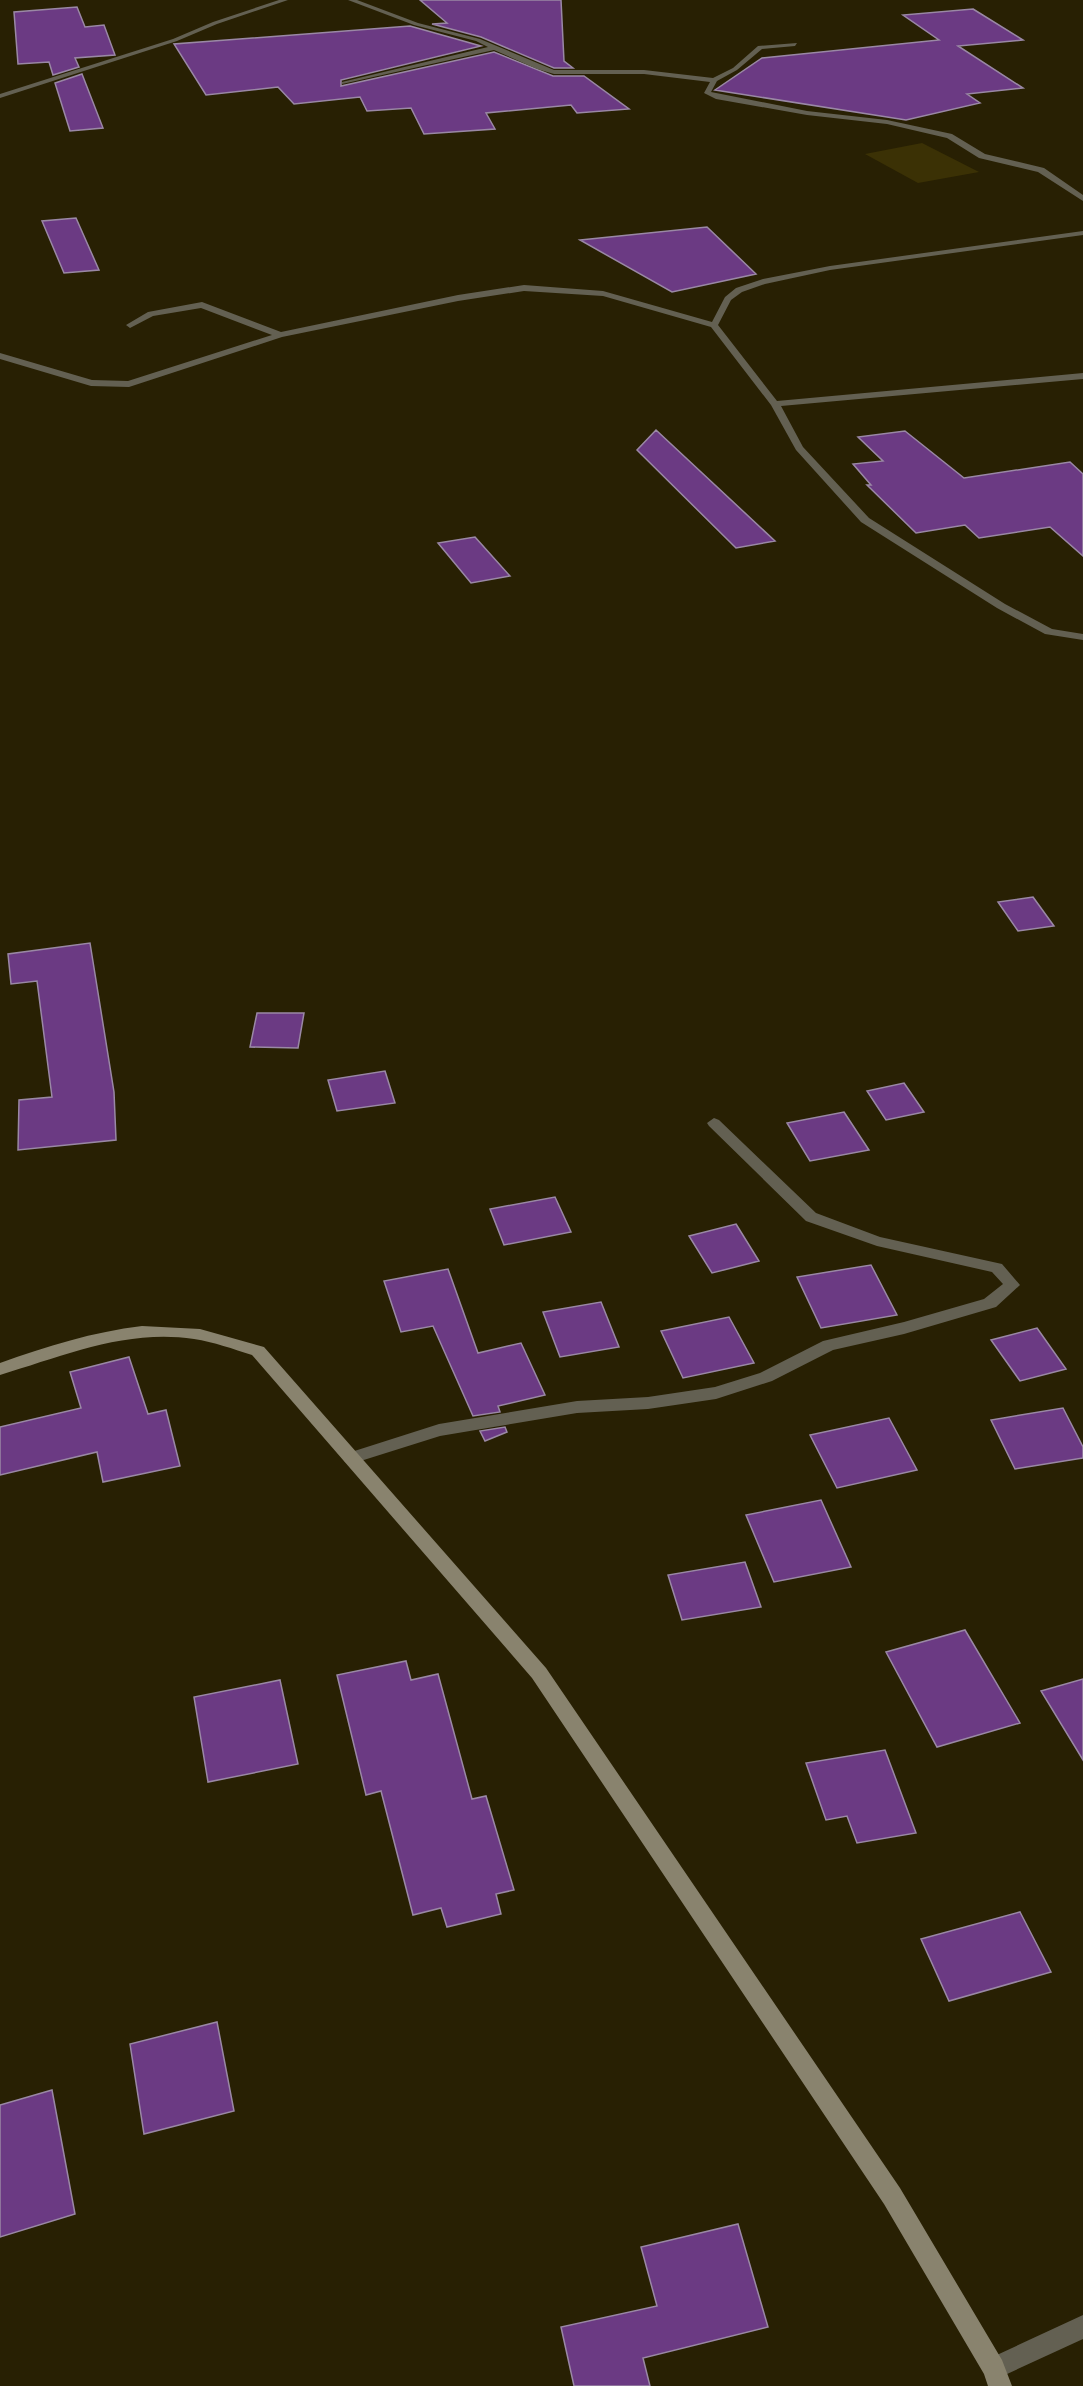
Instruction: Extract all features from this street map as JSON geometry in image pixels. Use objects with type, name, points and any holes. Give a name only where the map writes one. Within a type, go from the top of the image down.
[{"type":"main road","points":[[0,1369],[50,1350],[135,1330],[193,1334],[258,1351],[539,1673],[892,2196],[997,2377]]},
{"type":"street","points":[[2,95],[175,40],[214,23],[285,0]]},
{"type":"street","points":[[351,0],[416,24],[478,40],[554,72],[644,72],[714,80]]},
{"type":"street","points":[[795,44],[760,47],[735,69],[714,80],[707,93],[716,97],[807,113],[887,122],[950,136],[982,156],[1041,171],[1083,199]]},
{"type":"street","points":[[344,83],[493,48]]},
{"type":"street","points":[[714,325],[728,299],[740,290],[763,282],[830,268],[1083,233]]},
{"type":"street","points":[[0,356],[91,383],[129,384],[280,335],[458,298],[524,288],[563,289],[603,294],[714,325],[775,404],[799,448],[865,520],[1000,606],[1049,632],[1083,637]]},
{"type":"street","points":[[130,325],[151,314],[202,305],[280,335]]},
{"type":"street","points":[[775,404],[1083,376]]},
{"type":"street","points":[[351,1458],[440,1430],[577,1407],[648,1404],[716,1393],[766,1377],[828,1345],[904,1328],[990,1303],[1012,1285],[998,1268],[877,1241],[812,1217],[714,1123]]},
{"type":"street","points":[[997,2377],[1083,2327]]},
{"type":"shaded area","points":[[922,143],[979,172],[918,183],[865,154]]},
{"type":"building","points":[[420,0],[561,0],[564,61],[573,68],[554,68],[481,37],[432,24],[447,23]]},
{"type":"building","points":[[77,7],[85,27],[104,25],[115,55],[75,58],[79,67],[53,75],[49,62],[18,64],[14,12]]},
{"type":"building","points":[[973,9],[1023,40],[958,46],[1023,88],[967,94],[980,103],[906,120],[715,90],[762,58],[939,40],[903,15]]},
{"type":"building","points":[[410,26],[481,46],[341,80],[341,86],[494,52],[553,76],[584,76],[629,109],[577,113],[571,105],[486,113],[495,129],[424,134],[411,108],[367,111],[360,97],[294,104],[278,87],[206,95],[174,44]]},
{"type":"building","points":[[82,74],[103,128],[70,131],[55,83]]},
{"type":"building","points":[[76,218],[99,270],[64,273],[42,221]]},
{"type":"building","points":[[707,227],[756,274],[672,292],[580,240]]},
{"type":"building","points":[[656,430],[775,541],[736,548],[637,450]]},
{"type":"building","points":[[905,431],[964,478],[1070,462],[1083,474],[1083,556],[1050,527],[979,538],[965,525],[916,533],[867,485],[871,485],[853,464],[883,461],[858,437]]},
{"type":"building","points":[[475,537],[510,576],[471,583],[438,543]]},
{"type":"building","points":[[1033,897],[1054,926],[1018,931],[998,902]]},
{"type":"building","points":[[90,943],[114,1092],[116,1140],[18,1150],[19,1100],[52,1097],[37,981],[11,984],[8,954]]},
{"type":"building","points":[[257,1013],[304,1013],[298,1048],[250,1047]]},
{"type":"building","points":[[385,1071],[395,1103],[337,1111],[328,1080]]},
{"type":"building","points":[[904,1083],[924,1112],[886,1120],[867,1091]]},
{"type":"building","points":[[844,1112],[869,1150],[810,1161],[787,1123]]},
{"type":"building","points":[[555,1197],[571,1232],[504,1245],[490,1209]]},
{"type":"building","points":[[736,1224],[759,1261],[712,1273],[689,1236]]},
{"type":"building","points":[[871,1265],[897,1315],[821,1328],[797,1277]]},
{"type":"building","points":[[448,1269],[478,1353],[521,1343],[545,1395],[498,1406],[500,1412],[473,1416],[433,1326],[401,1332],[384,1281]]},
{"type":"building","points":[[601,1302],[619,1347],[560,1357],[543,1312]]},
{"type":"building","points":[[729,1317],[754,1363],[683,1378],[661,1331]]},
{"type":"building","points":[[1037,1328],[1066,1369],[1020,1381],[991,1340]]},
{"type":"building","points":[[129,1357],[148,1414],[166,1410],[180,1466],[103,1482],[97,1452],[0,1475],[0,1427],[81,1408],[70,1372]]},
{"type":"building","points":[[1063,1408],[1083,1447],[1083,1458],[1015,1469],[991,1420]]},
{"type":"building","points":[[889,1418],[917,1470],[837,1488],[810,1435]]},
{"type":"building","points":[[505,1427],[507,1432],[485,1441],[480,1431]]},
{"type":"building","points":[[821,1500],[851,1567],[774,1582],[746,1515]]},
{"type":"building","points":[[745,1562],[761,1607],[682,1620],[668,1575]]},
{"type":"building","points":[[965,1630],[1020,1723],[937,1747],[886,1652]]},
{"type":"building","points":[[406,1661],[411,1680],[438,1674],[472,1799],[486,1796],[514,1890],[496,1894],[501,1914],[447,1927],[441,1908],[413,1915],[381,1791],[366,1795],[337,1675]]},
{"type":"building","points":[[1083,1679],[1083,1760],[1041,1691]]},
{"type":"building","points":[[280,1680],[298,1764],[208,1782],[194,1697]]},
{"type":"building","points":[[885,1750],[916,1833],[857,1843],[847,1816],[826,1820],[806,1763]]},
{"type":"building","points":[[1020,1912],[1051,1972],[949,2001],[921,1939]]},
{"type":"building","points":[[217,2022],[234,2111],[144,2134],[130,2044]]},
{"type":"building","points":[[52,2090],[75,2214],[0,2237],[0,2105]]},
{"type":"building","points":[[738,2224],[768,2327],[643,2358],[650,2386],[574,2386],[561,2327],[657,2306],[641,2247]]}]
